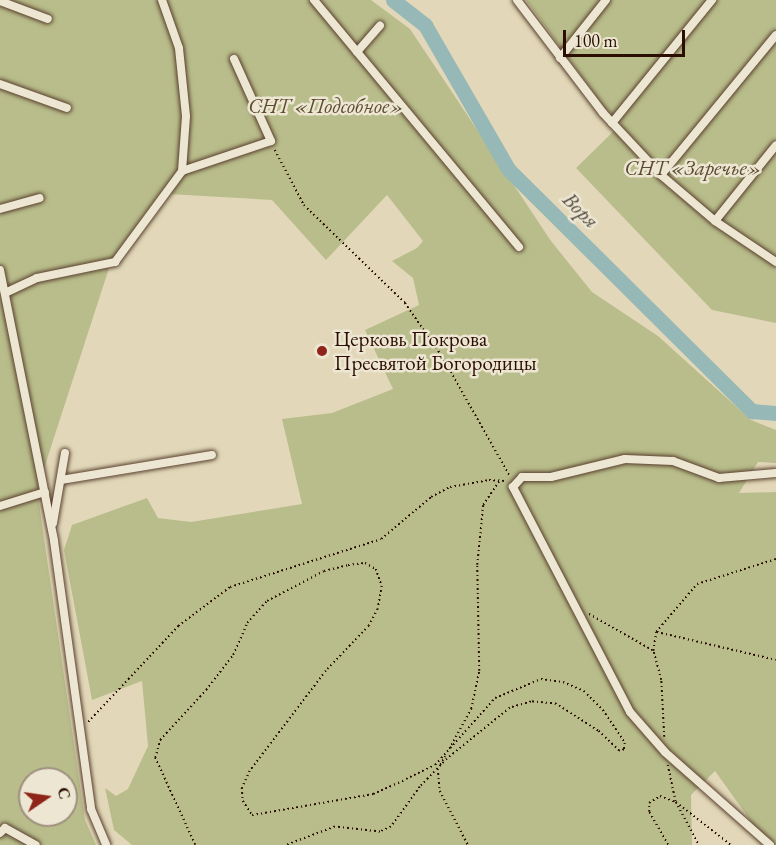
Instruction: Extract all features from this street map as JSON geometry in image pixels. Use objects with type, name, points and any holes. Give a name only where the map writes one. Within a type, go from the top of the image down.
[{"type":"street","points":[[5,293],[37,278],[115,262],[182,171],[186,117],[179,48],[162,0]]},
{"type":"street","points":[[314,0],[519,247]]},
{"type":"street","points":[[518,0],[560,58],[612,123],[661,175],[715,221],[776,262]]},
{"type":"street","points":[[560,58],[606,0]]},
{"type":"street","points":[[612,123],[712,0]]},
{"type":"street","points":[[0,2],[48,19]]},
{"type":"street","points":[[357,52],[380,26]]},
{"type":"street","points":[[661,175],[776,34]]},
{"type":"street","points":[[182,171],[271,141],[234,59]]},
{"type":"street","points":[[0,84],[67,108]]},
{"type":"street","points":[[715,221],[776,145]]},
{"type":"street","points":[[0,209],[40,198]]},
{"type":"street","points":[[0,270],[52,530],[91,809],[106,845]]},
{"type":"street","points":[[52,530],[65,453]]},
{"type":"street","points":[[61,480],[212,455]]},
{"type":"street","points":[[770,845],[665,752],[630,712],[513,487],[514,481],[625,459],[673,461],[719,478],[776,473]]},
{"type":"street","points":[[0,506],[45,492]]},
{"type":"street","points":[[2,829],[36,845]]},
{"type":"path","points":[[271,141],[304,205],[405,303],[442,356],[514,481]]},
{"type":"path","points":[[80,732],[108,697],[151,658],[178,626],[230,587],[381,539],[431,497],[450,487],[500,480],[514,481]]},
{"type":"path","points":[[468,845],[440,790],[438,769],[471,709],[479,671],[477,565],[483,505],[500,480]]},
{"type":"path","points":[[699,845],[676,802],[665,752],[661,680],[653,651],[656,632],[697,584],[776,559]]},
{"type":"path","points":[[195,845],[155,758],[160,740],[189,712],[233,655],[254,613],[267,601],[324,571],[365,563],[376,569],[381,586],[378,609],[369,626],[326,671],[250,771],[242,788],[243,801],[252,815],[373,794],[435,765],[495,698],[540,680],[563,682],[584,691],[603,710],[625,743],[624,750],[619,751],[598,731],[556,704],[531,702],[510,708],[438,769],[391,827],[380,832],[334,826],[287,845]]},
{"type":"path","points":[[574,605],[653,651]]},
{"type":"path","points":[[656,632],[776,660]]},
{"type":"path","points":[[668,845],[653,825],[650,803],[660,796],[676,802],[731,845]]},
{"type":"green space","name":"СНТ «Подсобное»","points":[[0,0],[371,0],[410,29],[551,241],[592,292],[658,336],[751,420],[776,430],[776,463],[758,462],[739,493],[776,492],[776,845],[768,845],[715,771],[691,795],[692,845],[132,845],[114,830],[105,788],[116,796],[128,789],[148,746],[142,681],[92,700],[64,550],[72,525],[147,498],[158,518],[191,522],[302,504],[282,419],[332,413],[393,389],[365,330],[419,305],[413,278],[392,261],[417,248],[423,241],[387,195],[326,260],[272,200],[168,194],[112,259],[37,490],[77,767],[18,767],[18,827],[78,827],[78,772],[85,820],[96,845],[0,845]]},
{"type":"green space","name":"СНТ «Заречье»","points":[[526,0],[776,0],[776,323],[712,310],[576,168],[622,123],[604,107]]},
{"type":"waterway","name":"Воря","points":[[393,0],[425,25],[508,169],[752,411],[776,413]]},
{"type":"place","name":"Церковь Покрова Пресвятой Богородицы","points":[[322,351]]}]
